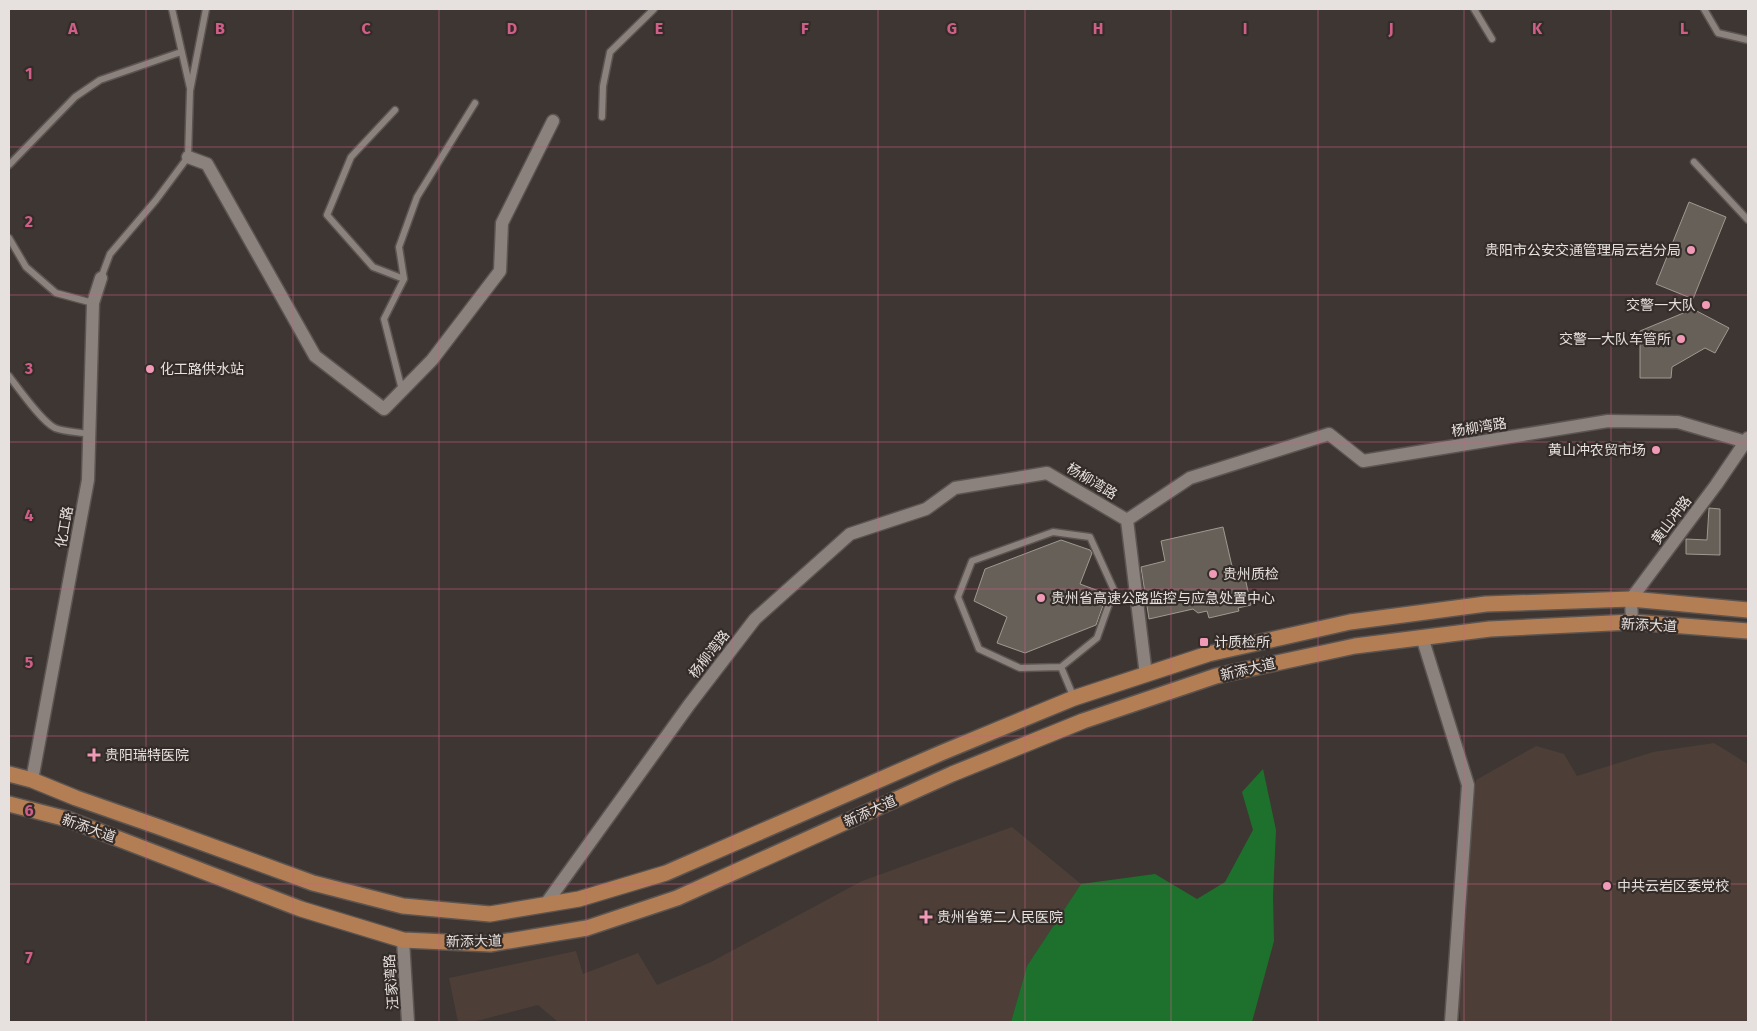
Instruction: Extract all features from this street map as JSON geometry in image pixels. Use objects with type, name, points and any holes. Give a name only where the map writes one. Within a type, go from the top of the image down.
[{"type":"main road","name":"新添大道","points":[[9,774],[32,780],[76,798],[313,883],[403,906],[490,914],[578,899],[666,874],[941,753],[1074,698],[1208,654],[1350,622],[1486,604],[1631,599],[1748,610]]},
{"type":"main road","name":"新添大道","points":[[9,806],[67,819],[301,910],[403,940],[490,944],[587,928],[677,898],[952,774],[1092,718],[1216,676],[1355,646],[1490,629],[1632,622],[1748,631]]},
{"type":"street","points":[[188,157],[208,164],[315,356],[384,409],[432,360],[500,271],[502,223],[553,121]]},
{"type":"street","name":"化工路","points":[[32,780],[88,480],[93,303],[101,278]]},
{"type":"street","name":"杨柳湾路","points":[[545,905],[689,705],[755,619],[850,534],[926,509],[955,488],[1047,473],[1127,520],[1190,478],[1329,434],[1363,461],[1608,421],[1678,422],[1747,440]]},
{"type":"street","name":"黄山冲路","points":[[1631,599],[1747,440]]},
{"type":"street","points":[[1127,520],[1146,675]]},
{"type":"street","points":[[1631,599],[1632,622]]},
{"type":"street","points":[[1422,637],[1468,785],[1451,1022]]},
{"type":"street","name":"汪家湾路","points":[[403,940],[408,1022]]},
{"type":"lane","points":[[172,9],[190,91]]},
{"type":"lane","points":[[101,278],[110,254],[156,200],[188,157],[190,91],[206,9]]},
{"type":"lane","points":[[602,117],[603,86],[610,52],[654,9]]},
{"type":"lane","points":[[1474,9],[1492,39]]},
{"type":"lane","points":[[1704,9],[1718,33],[1748,40]]},
{"type":"lane","points":[[9,166],[75,97],[100,80],[182,52]]},
{"type":"lane","points":[[402,390],[384,319],[404,279],[399,247],[417,197],[475,103]]},
{"type":"lane","points":[[395,110],[351,157],[327,215],[373,267],[404,279]]},
{"type":"lane","points":[[1694,162],[1748,220]]},
{"type":"lane","points":[[9,238],[26,267],[56,293],[93,303]]},
{"type":"lane","points":[[9,376],[30,401],[40,417],[55,428],[89,434]]},
{"type":"lane","points":[[1054,532],[1090,537],[1114,590],[1097,638],[1061,667],[1020,668],[979,649],[958,597],[972,561],[1054,532]]},
{"type":"lane","points":[[1061,667],[1074,698]]},
{"type":"shaded area","name":"中共云岩区委党校","points":[[1714,743],[1748,764],[1748,1022],[1461,1022],[1457,991],[1476,780],[1536,746],[1564,754],[1577,776],[1653,752]]},
{"type":"shaded area","name":"贵州省第二人民医院","points":[[1012,827],[1081,884],[1027,966],[1011,1022],[558,1022],[538,1005],[473,1022],[458,1022],[449,978],[576,951],[583,974],[638,953],[657,985],[711,962],[862,881]]},
{"type":"green space","points":[[1263,769],[1276,830],[1273,896],[1274,941],[1252,1022],[1011,1022],[1027,966],[1081,884],[1155,874],[1197,899],[1225,882],[1253,830],[1242,792]]},
{"type":"building","name":"贵阳市公安交通管理局云岩分局","points":[[1689,202],[1726,217],[1693,299],[1656,284]]},
{"type":"building","name":"交警一大队车管所","points":[[1693,309],[1729,328],[1715,353],[1705,348],[1672,367],[1671,378],[1640,378],[1640,331]]},
{"type":"building","points":[[1709,508],[1720,509],[1720,555],[1686,554],[1686,539],[1707,540]]},
{"type":"building","name":"贵州质检","points":[[1223,527],[1234,575],[1244,573],[1251,605],[1238,608],[1239,611],[1209,618],[1207,611],[1198,613],[1193,609],[1149,619],[1141,567],[1165,561],[1161,541]]},
{"type":"building","name":"贵州省高速公路监控与应急处置中心","points":[[1061,540],[1090,550],[1092,553],[1080,584],[1107,594],[1096,625],[1025,653],[997,643],[1007,617],[974,601],[985,569]]},
{"type":"place","name":"贵阳市公安交通管理局云岩分局","points":[[1691,250]]},
{"type":"place","name":"交警一大队","points":[[1706,305]]},
{"type":"place","name":"交警一大队车管所","points":[[1681,339]]},
{"type":"place","name":"化工路供水站","points":[[150,369]]},
{"type":"place","name":"黄山冲农贸市场","points":[[1656,450]]},
{"type":"place","name":"贵州质检","points":[[1213,574]]},
{"type":"place","name":"贵州省高速公路监控与应急处置中心","points":[[1041,598]]},
{"type":"place","name":"计质检所","points":[[1204,642]]},
{"type":"place","name":"贵阳瑞特医院","points":[[94,755]]},
{"type":"place","name":"中共云岩区委党校","points":[[1607,886]]},
{"type":"place","name":"贵州省第二人民医院","points":[[926,917]]}]
